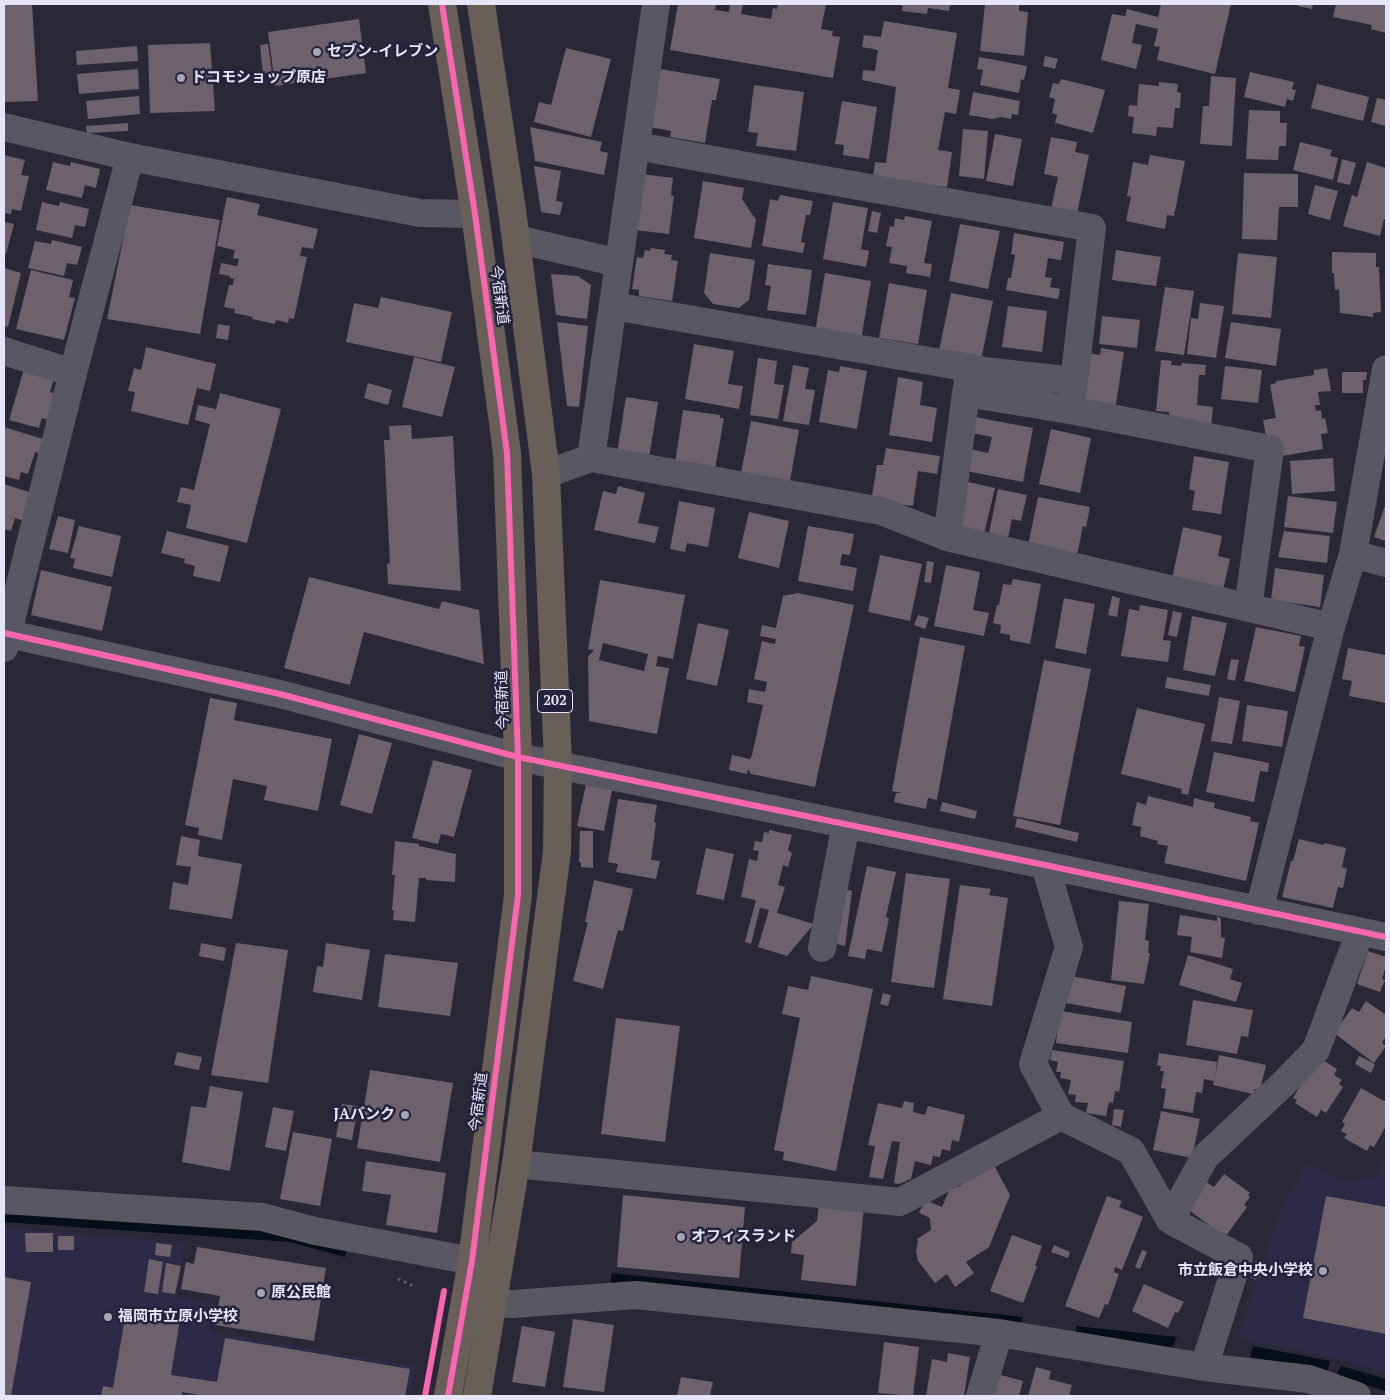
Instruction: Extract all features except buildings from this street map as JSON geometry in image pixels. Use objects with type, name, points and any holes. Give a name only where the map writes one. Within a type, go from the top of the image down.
[{"type":"highway","name":"今宿新道","points":[[442,4],[475,214],[507,453],[518,757],[518,895],[472,1260],[448,1396]]},
{"type":"highway","name":"今宿新道","points":[[478,1396],[516,1164],[557,852],[558,764],[546,474],[516,239],[481,4]]},
{"type":"street","points":[[591,458],[656,4]]},
{"type":"street","points":[[4,127],[130,158],[420,213],[475,214]]},
{"type":"street","points":[[636,146],[1092,228],[1070,410]]},
{"type":"street","points":[[130,158],[72,373],[5,638],[280,694],[518,757],[1045,865],[1373,935],[1316,1050],[1284,1083],[1205,1157],[1170,1220]]},
{"type":"street","points":[[516,239],[619,263]]},
{"type":"street","points":[[613,306],[968,380],[1070,410],[1270,449],[1248,608]]},
{"type":"street","points":[[4,351],[72,373]]},
{"type":"street","points":[[1259,911],[1331,627],[1353,554],[1386,369]]},
{"type":"street","points":[[968,380],[984,371],[1074,382]]},
{"type":"street","points":[[947,538],[968,380]]},
{"type":"street","points":[[546,474],[591,458],[881,511],[947,538],[1331,627]]},
{"type":"street","points":[[1353,554],[1386,563]]},
{"type":"street","points":[[822,948],[846,824]]},
{"type":"street","points":[[1045,865],[1069,947],[1033,1064],[1061,1116],[1131,1151],[1170,1220],[1239,1257],[1204,1367]]},
{"type":"street","points":[[516,1164],[900,1202],[1061,1116]]},
{"type":"street","points":[[4,1200],[262,1217],[315,1231],[472,1260]]},
{"type":"street","points":[[493,1303],[513,1304],[636,1294],[999,1333],[1204,1367],[1309,1379],[1357,1396]]},
{"type":"street","points":[[980,1396],[999,1333]]},
{"type":"path","points":[[392,1277],[416,1287]]},
{"type":"shaded area","name":"市立飯倉中央小学校","points":[[1386,1158],[1386,1374],[1337,1358],[1238,1339],[1283,1204],[1308,1163],[1341,1181],[1373,1178]]},
{"type":"shaded area","points":[[4,1213],[290,1232],[348,1247],[345,1257],[290,1242],[4,1222]]},
{"type":"shaded area","name":"福岡市立原小学校","points":[[4,1228],[184,1243],[177,1297],[214,1302],[210,1332],[415,1366],[410,1396],[4,1396]]},
{"type":"shaded area","points":[[612,1273],[1023,1317],[1020,1326],[610,1285]]},
{"type":"shaded area","points":[[1076,1326],[1177,1337],[1172,1348],[1076,1335]]},
{"type":"shaded area","points":[[1253,1346],[1330,1361],[1327,1372],[1250,1357]]},
{"type":"shaded area","points":[[1341,1366],[1386,1379],[1386,1391],[1336,1376]]},
{"type":"cycle path","points":[[442,4],[475,214],[507,453],[518,757],[518,895],[472,1261],[448,1396]]},
{"type":"cycle path","points":[[4,633],[280,694],[518,757],[1386,937]]},
{"type":"cycle path","points":[[425,1396],[444,1291]]},
{"type":"place","name":"セブン-イレブン","points":[[317,52]]},
{"type":"place","name":"ドコモショップ原店","points":[[181,78]]},
{"type":"place","name":"JAバンク","points":[[405,1115]]},
{"type":"place","name":"オフィスランド","points":[[681,1237]]},
{"type":"place","name":"市立飯倉中央小学校","points":[[1323,1271]]},
{"type":"place","name":"原公民館","points":[[261,1293]]},
{"type":"place","name":"福岡市立原小学校","points":[[108,1317]]}]
